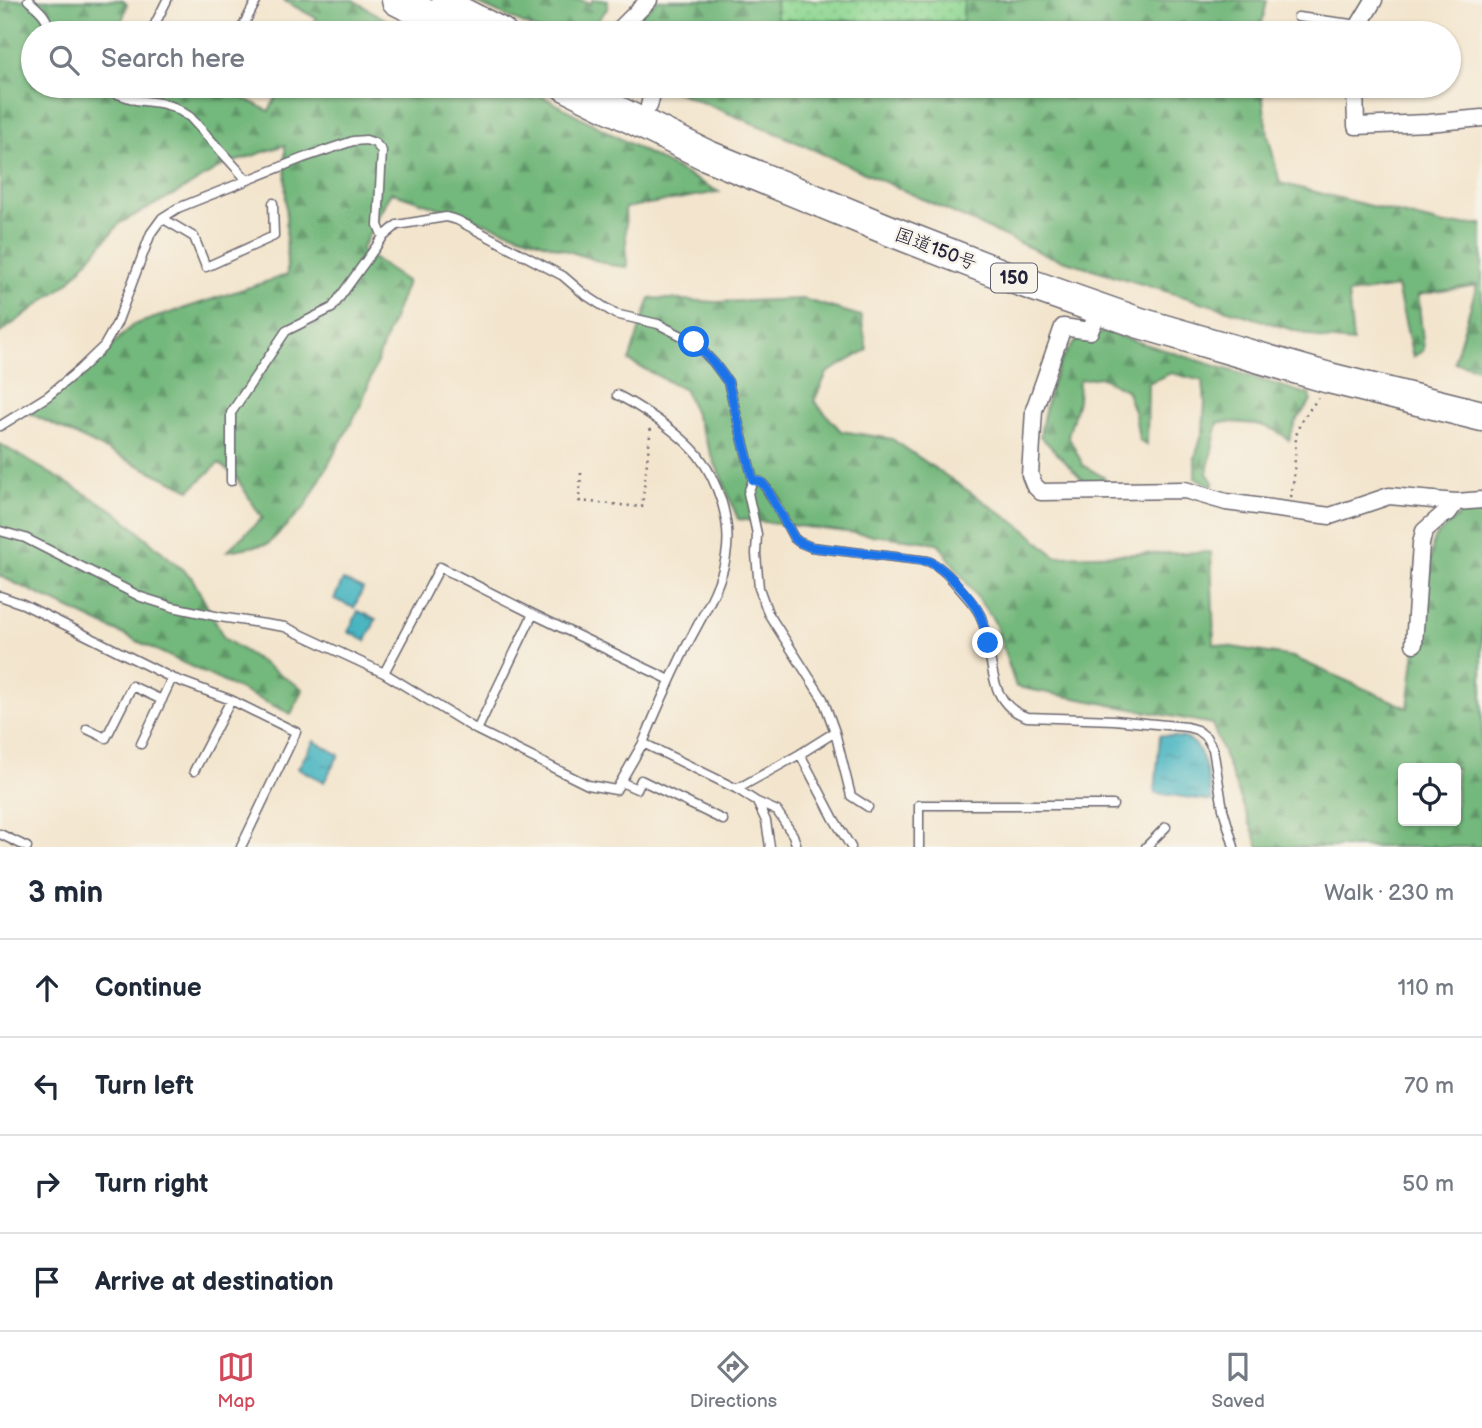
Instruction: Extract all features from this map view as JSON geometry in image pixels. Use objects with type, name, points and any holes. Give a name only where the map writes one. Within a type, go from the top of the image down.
[{"type":"highway","points":[[397,0],[438,21]]},
{"type":"highway","points":[[436,0],[477,21]]},
{"type":"highway","name":"国道150号","points":[[590,98],[706,155],[1009,277],[1140,323],[1329,378],[1482,416]]},
{"type":"highway","name":"国道150号","points":[[655,98],[773,163],[900,217],[1019,262],[1144,305],[1287,346],[1482,395]]},
{"type":"street","points":[[628,21],[649,0]]},
{"type":"street","points":[[1363,21],[1374,0]]},
{"type":"street","points":[[1355,98],[1356,126],[1482,118]]},
{"type":"street","points":[[1100,309],[1090,331],[1063,327],[1034,410],[1030,475],[1041,492],[1185,490],[1226,502],[1330,516],[1388,496],[1456,502],[1482,500]]},
{"type":"street","points":[[1414,644],[1424,531],[1448,513],[1456,502]]},
{"type":"lane","points":[[27,0],[48,21]]},
{"type":"lane","points":[[156,21],[167,0]]},
{"type":"lane","points":[[246,21],[257,0]]},
{"type":"lane","points":[[1298,17],[1318,21]]},
{"type":"lane","points":[[130,98],[174,107],[190,117],[247,180]]},
{"type":"lane","points":[[0,426],[48,396],[104,346],[117,323],[151,233],[162,218],[178,208],[303,158],[353,141],[366,140],[382,151],[378,225],[383,237]]},
{"type":"lane","points":[[162,218],[194,237],[206,267],[274,236],[273,203]]},
{"type":"lane","points":[[232,481],[230,413],[286,331],[332,308],[383,237],[397,225],[446,217],[457,220],[563,276],[584,294],[615,314],[658,324],[694,342],[728,382],[753,480],[748,493],[757,534],[759,588],[768,613],[823,699],[835,732],[851,796],[868,807]]},
{"type":"lane","points":[[0,531],[25,538],[141,597],[208,615],[285,627],[384,673],[477,730],[588,785],[616,790],[643,743],[670,680],[718,585],[726,557],[728,534],[718,489],[700,456],[683,438],[635,404],[617,395]]},
{"type":"lane","points":[[753,480],[761,482],[767,489],[794,538],[799,542],[811,547],[936,564],[959,587],[979,613],[988,643],[996,688],[1009,709],[1017,714],[1027,717],[1114,720],[1197,730],[1206,737],[1213,749],[1223,809],[1234,847]]},
{"type":"lane","points":[[384,673],[440,567],[670,680]]},
{"type":"lane","points":[[0,596],[23,604],[173,678],[231,700],[296,732],[241,847]]},
{"type":"lane","points":[[477,730],[533,614]]},
{"type":"lane","points":[[141,744],[173,678]]},
{"type":"lane","points":[[87,729],[106,738],[132,686],[162,700]]},
{"type":"lane","points":[[194,771],[231,700]]},
{"type":"lane","points":[[737,789],[835,732]]},
{"type":"lane","points":[[643,743],[777,811],[793,835],[797,847]]},
{"type":"lane","points":[[800,754],[851,847]]},
{"type":"lane","points":[[621,782],[636,789],[641,780],[723,820]]},
{"type":"lane","points":[[757,802],[766,821],[770,847]]},
{"type":"lane","points":[[919,847],[919,806],[1113,805]]},
{"type":"lane","points":[[1146,847],[1166,827]]},
{"type":"lane","points":[[0,834],[27,847]]},
{"type":"path","points":[[1289,510],[1296,436],[1300,423],[1314,406],[1329,378]]},
{"type":"path","points":[[582,473],[579,501],[642,507],[652,416]]},
{"type":"green space","points":[[0,0],[122,0],[127,4],[122,21],[21,21],[21,98],[243,98],[269,111],[276,98],[545,98],[719,192],[625,208],[627,267],[610,265],[391,192],[361,250],[407,282],[360,407],[305,507],[268,544],[227,551],[262,518],[236,477],[219,463],[190,490],[29,413],[95,362],[133,325],[287,275],[285,145],[222,166],[120,223],[68,283],[0,333]]},
{"type":"green space","points":[[283,0],[353,0],[388,21],[315,21],[316,18]]},
{"type":"green space","points":[[470,0],[580,0],[591,4],[592,0],[608,0],[607,9],[597,21],[517,21]]},
{"type":"green space","points":[[657,0],[776,0],[777,20],[870,21],[635,21]]},
{"type":"green space","points":[[776,0],[964,0],[964,21],[776,20]]},
{"type":"green space","points":[[964,0],[1267,0],[1263,21],[963,21]]},
{"type":"green space","points":[[691,98],[1263,98],[1268,135],[1280,183],[1445,225],[1482,224],[1482,369],[1454,362],[1477,285],[1418,295],[1424,350],[1413,357],[1397,287],[1348,294],[1353,342],[1323,339],[1046,255],[781,135]]},
{"type":"green space","points":[[650,298],[716,302],[803,299],[861,316],[867,350],[827,373],[814,401],[841,431],[892,439],[1027,531],[1055,556],[1211,552],[1214,644],[1293,657],[1408,708],[1434,538],[1462,512],[1482,505],[1482,847],[1259,847],[1212,724],[1016,687],[994,621],[938,543],[738,519],[685,390],[629,361]]},
{"type":"green space","points":[[1106,332],[1310,395],[1311,401],[1295,422],[1289,440],[1264,426],[1218,422],[1207,473],[1213,486],[1195,478],[1195,458],[1203,431],[1203,381],[1171,373],[1148,383],[1147,445],[1139,440],[1135,414],[1126,390],[1100,377],[1079,380],[1078,401],[1068,436],[1083,465],[1105,478],[1104,483],[1085,482],[1040,436],[1052,383],[1063,358],[1079,339]]},
{"type":"green space","points":[[0,444],[115,511],[192,578],[224,638],[303,689],[291,714],[0,576]]},
{"type":"water","points":[[343,580],[363,589],[354,608],[334,599]]},
{"type":"water","points":[[358,611],[376,619],[366,641],[348,632]]},
{"type":"water","points":[[1160,735],[1185,738],[1194,743],[1205,767],[1212,801],[1155,793]]},
{"type":"water","points":[[314,741],[339,755],[324,782],[298,768]]},
{"type":"route","points":[[694,342],[728,382],[753,480],[761,482],[767,489],[794,538],[811,547],[936,564],[979,613],[988,643]]}]
